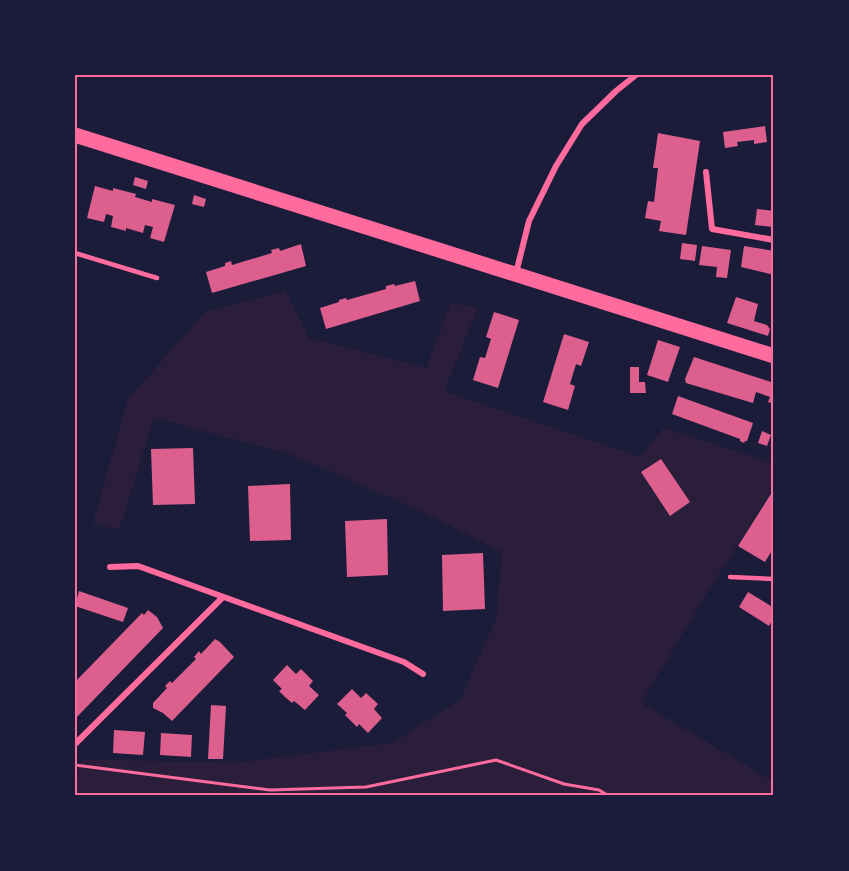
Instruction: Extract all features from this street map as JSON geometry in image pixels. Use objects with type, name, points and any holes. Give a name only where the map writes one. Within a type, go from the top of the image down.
[{"type":"main road","points":[[75,135],[774,356]]},
{"type":"street","points":[[516,274],[529,221],[556,166],[582,124],[636,75]]},
{"type":"street","points":[[706,172],[712,229],[774,240]]},
{"type":"street","points":[[110,567],[138,566],[404,662],[423,675]]},
{"type":"street","points":[[75,744],[222,597]]},
{"type":"lane","points":[[75,253],[157,279]]},
{"type":"lane","points":[[730,577],[774,579]]},
{"type":"path","points":[[75,765],[270,790],[366,787],[496,760],[564,784],[599,790],[609,796]]},
{"type":"shaded area","points":[[285,291],[309,338],[426,368],[451,303],[478,308],[444,391],[641,457],[663,428],[774,463],[774,482],[769,495],[641,703],[774,782],[774,796],[75,796],[75,774],[83,759],[234,763],[392,743],[460,700],[496,619],[502,552],[425,513],[290,454],[154,418],[119,530],[93,523],[128,399],[205,312]]},
{"type":"building","points":[[765,126],[767,142],[754,144],[754,140],[737,142],[738,146],[725,148],[723,132]]},
{"type":"building","points":[[658,133],[700,141],[686,235],[659,231],[661,221],[645,218],[648,201],[654,202],[658,168],[653,168]]},
{"type":"building","points":[[135,177],[148,181],[146,189],[133,185]]},
{"type":"building","points":[[95,186],[136,194],[135,197],[152,202],[152,199],[175,205],[164,242],[150,238],[153,227],[145,225],[143,233],[126,228],[126,231],[111,227],[113,216],[106,214],[104,222],[87,218]]},
{"type":"building","points":[[194,195],[206,199],[204,207],[192,204]]},
{"type":"building","points":[[757,209],[774,211],[774,227],[755,225]]},
{"type":"building","points":[[682,243],[697,245],[695,261],[680,259]]},
{"type":"building","points":[[301,244],[306,266],[212,293],[206,272],[225,266],[225,263],[231,261],[232,265],[272,253],[271,250],[279,248],[280,251]]},
{"type":"building","points":[[702,246],[731,250],[727,278],[716,277],[717,267],[699,265]]},
{"type":"building","points":[[744,246],[774,251],[774,275],[741,267]]},
{"type":"building","points":[[415,281],[420,301],[326,329],[320,308],[339,302],[339,300],[346,298],[347,300],[386,289],[386,286]]},
{"type":"building","points":[[736,297],[758,304],[754,321],[767,325],[770,329],[768,336],[727,323]]},
{"type":"building","points":[[494,312],[519,320],[498,388],[473,380],[480,357],[485,358],[491,339],[486,337]]},
{"type":"building","points":[[564,334],[589,342],[581,366],[576,364],[570,384],[575,386],[568,410],[543,402]]},
{"type":"building","points":[[658,340],[680,347],[668,382],[647,375]]},
{"type":"building","points":[[694,357],[774,383],[774,404],[768,402],[770,397],[756,392],[753,403],[686,383],[685,379]]},
{"type":"building","points":[[630,367],[639,367],[639,382],[645,382],[646,393],[630,393]]},
{"type":"building","points":[[678,396],[753,423],[747,441],[744,443],[740,439],[672,414]]},
{"type":"building","points":[[762,431],[771,435],[767,446],[758,443]]},
{"type":"building","points":[[193,448],[195,504],[153,505],[151,449]]},
{"type":"building","points":[[661,459],[690,502],[670,516],[641,472]]},
{"type":"building","points":[[290,484],[291,540],[250,541],[248,486]]},
{"type":"building","points":[[774,489],[774,547],[765,562],[738,546]]},
{"type":"building","points":[[387,519],[388,575],[347,577],[345,521]]},
{"type":"building","points":[[483,553],[485,609],[443,611],[442,555]]},
{"type":"building","points":[[79,591],[128,608],[123,622],[75,606]]},
{"type":"building","points":[[748,592],[774,608],[774,617],[769,626],[739,607]]},
{"type":"building","points":[[148,610],[157,617],[163,628],[75,719],[75,682],[142,613],[144,615]]},
{"type":"building","points":[[215,639],[234,657],[172,721],[153,708],[153,703],[167,688],[165,686],[170,681],[172,683],[196,659],[194,657],[199,651],[201,654]]},
{"type":"building","points":[[287,665],[296,674],[301,669],[313,681],[309,686],[319,695],[305,710],[285,697],[279,691],[282,689],[273,680]]},
{"type":"building","points":[[352,689],[361,698],[366,693],[378,704],[374,709],[382,718],[368,733],[359,724],[357,727],[337,704]]},
{"type":"building","points":[[211,705],[226,706],[223,759],[208,759]]},
{"type":"building","points":[[114,730],[145,732],[143,755],[113,753]]},
{"type":"building","points":[[161,733],[192,735],[191,757],[160,755]]}]
